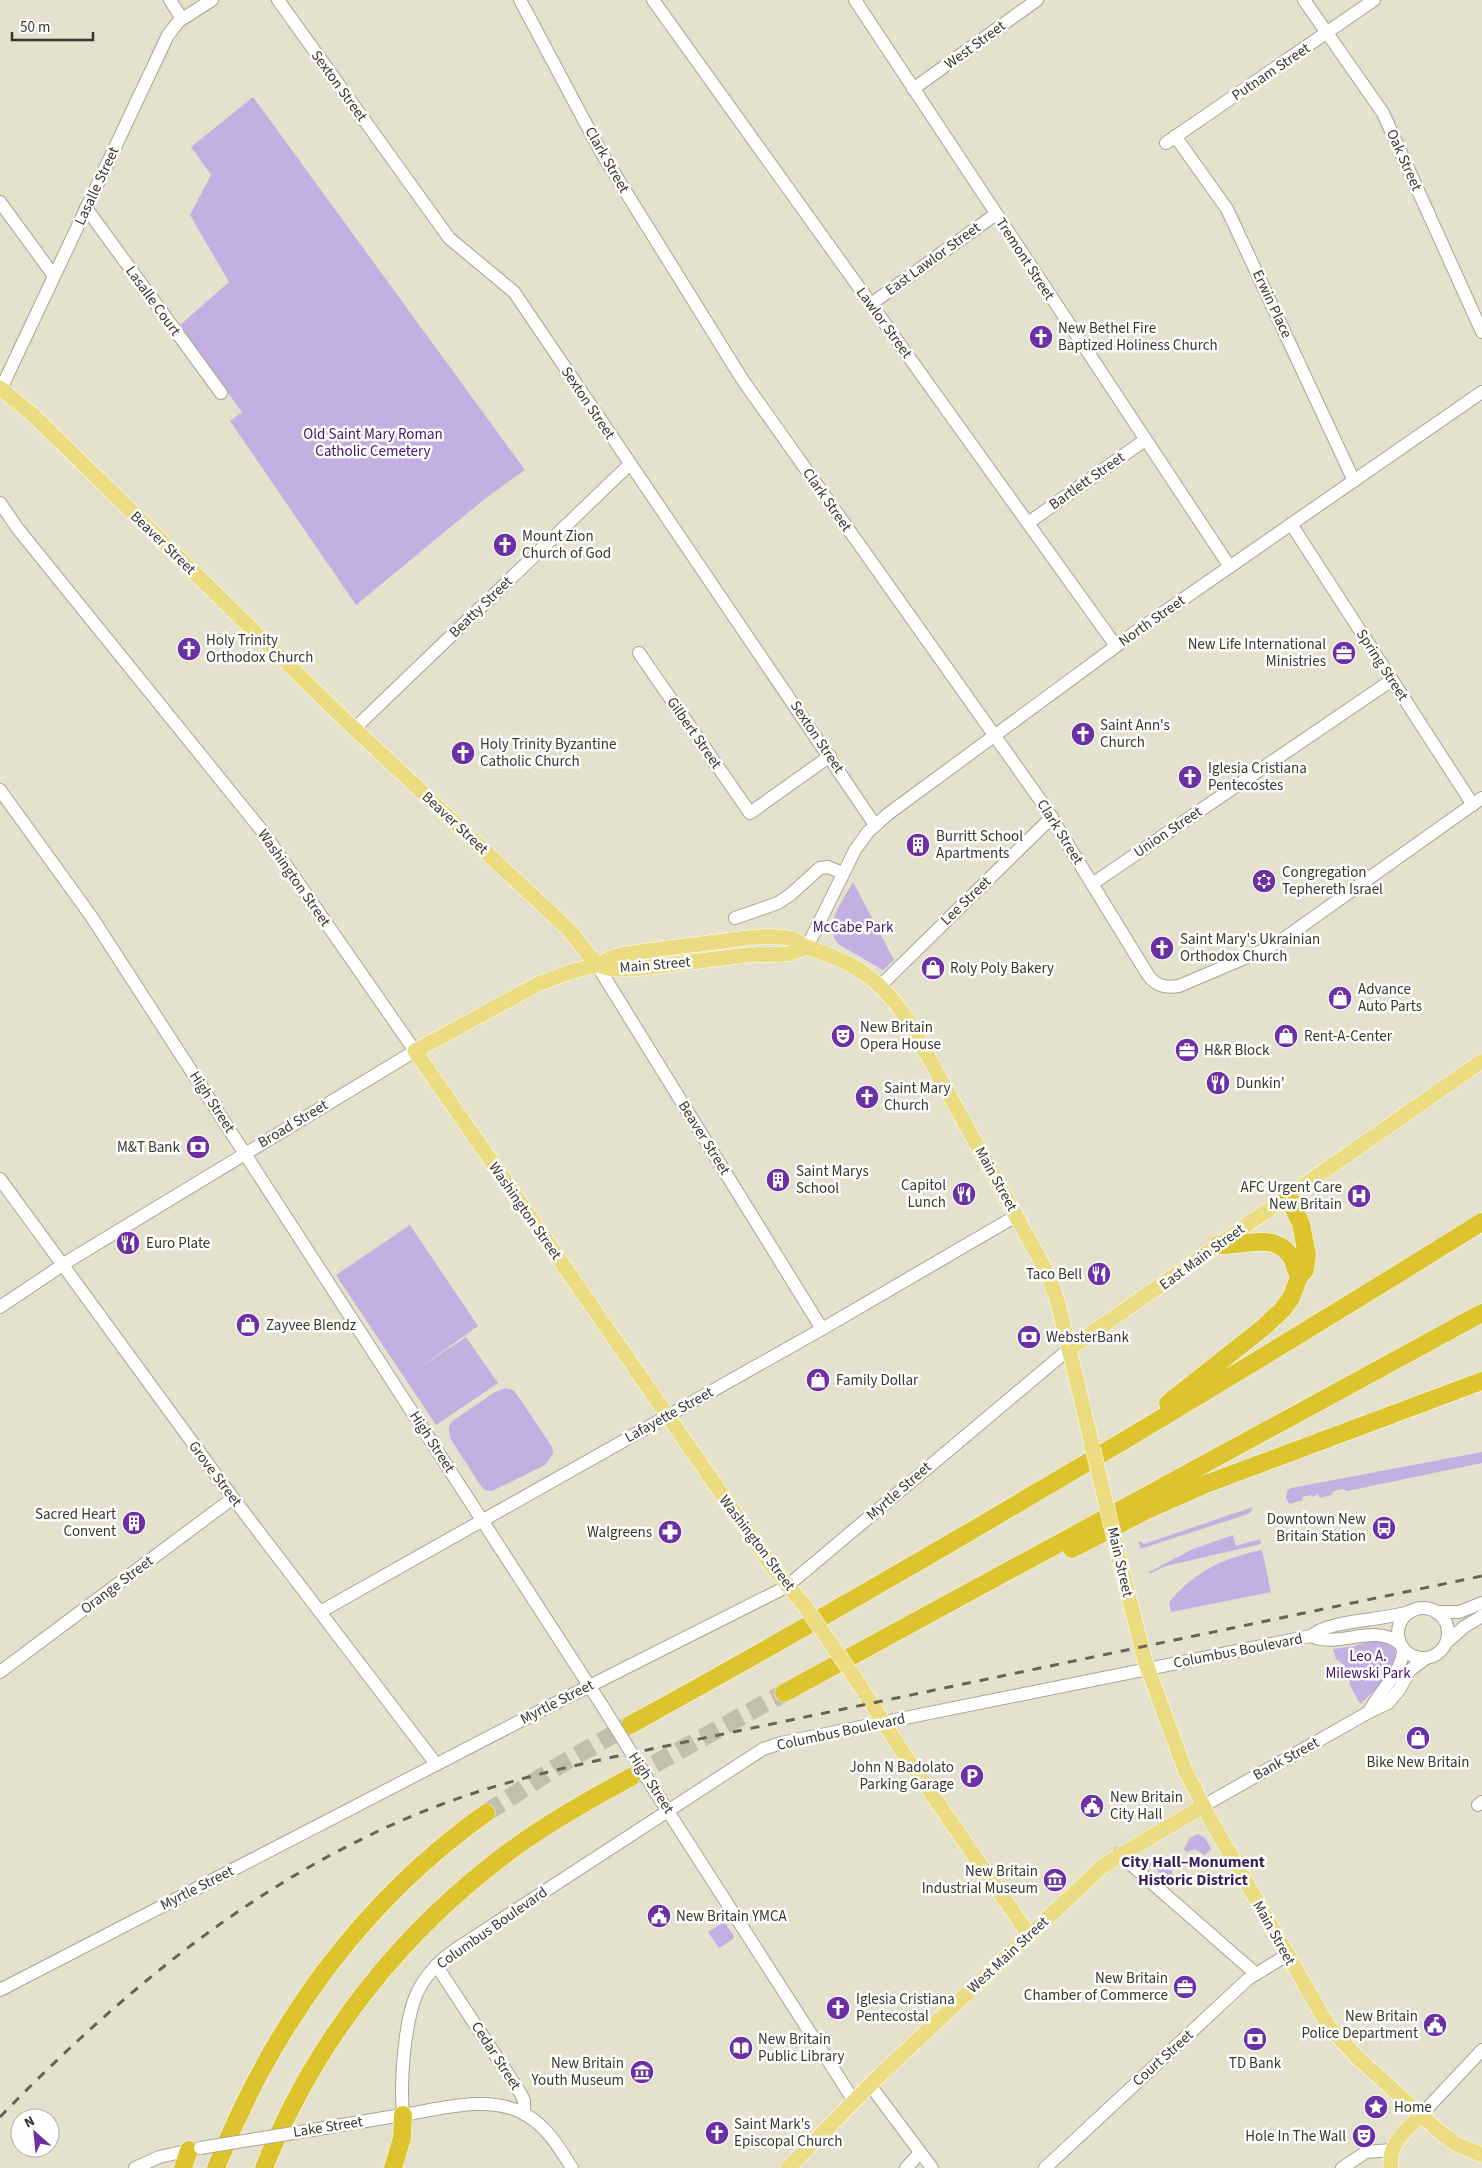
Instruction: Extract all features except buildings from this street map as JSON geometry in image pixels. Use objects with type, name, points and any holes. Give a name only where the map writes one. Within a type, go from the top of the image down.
[{"type":"highway","points":[[1145,1427],[1172,1399],[1276,1317],[1288,1303],[1306,1266],[1306,1246],[1301,1224],[1288,1196]]},
{"type":"highway","points":[[630,1725],[856,1599],[1003,1513],[1482,1222]]},
{"type":"highway","points":[[1218,1245],[1260,1241],[1278,1244],[1291,1257],[1299,1277]]},
{"type":"highway","points":[[784,1693],[1482,1315]]},
{"type":"highway","points":[[1008,1571],[1035,1565],[1055,1557],[1145,1511],[1206,1484],[1482,1381]]},
{"type":"highway","points":[[264,2168],[285,2121],[318,2060],[355,2005],[398,1952],[447,1903],[503,1856],[559,1818],[631,1777]]},
{"type":"highway","points":[[216,2168],[234,2124],[255,2081],[277,2041],[316,1982],[361,1926],[397,1887],[444,1844],[486,1813]]},
{"type":"highway","points":[[393,2168],[402,2138],[403,2115]]},
{"type":"highway","points":[[183,2168],[194,2149]]},
{"type":"main road","name":"Beaver Street","points":[[0,389],[33,416],[354,729],[569,930],[597,965]]},
{"type":"main road","name":"Main Street","points":[[597,965],[610,958],[625,954],[752,938],[790,938],[807,947],[847,962],[864,972],[880,985],[911,1025],[1051,1281],[1138,1640],[1185,1770],[1203,1806],[1318,2012],[1333,2032],[1352,2053],[1450,2140],[1482,2156]]},
{"type":"main road","name":"Broad Street","points":[[415,1051],[538,984],[570,972],[597,965]]},
{"type":"main road","name":"Washington Street","points":[[415,1051],[771,1565],[804,1605],[855,1678],[1029,1935]]},
{"type":"main road","name":"East Main Street","points":[[1069,1349],[1482,1061]]},
{"type":"main road","points":[[1463,1074],[1482,1072]]},
{"type":"main road","name":"West Main Street","points":[[788,2168],[870,2085],[1104,1865],[1119,1854],[1203,1806]]},
{"type":"main road","points":[[1391,2168],[1392,2150],[1398,2138],[1421,2115]]},
{"type":"street","points":[[170,0],[182,19]]},
{"type":"street","name":"Lasalle Street","points":[[0,389],[168,35],[173,26],[212,0]]},
{"type":"street","name":"Sexton Street","points":[[278,0],[449,238],[514,292],[629,465],[876,825]]},
{"type":"street","name":"Clark Street","points":[[520,0],[601,152],[742,379],[1052,817],[1148,974],[1158,985],[1170,987],[1184,984],[1272,946],[1477,802]]},
{"type":"street","name":"Lawlor Street","points":[[653,0],[1116,646]]},
{"type":"street","name":"Tremont Street","points":[[855,0],[1230,567]]},
{"type":"street","name":"West Street","points":[[913,89],[1037,0]]},
{"type":"street","name":"Oak Street","points":[[1304,0],[1383,114],[1482,332]]},
{"type":"street","name":"Putnam Street","points":[[1170,139],[1374,0]]},
{"type":"street","name":"Erwin Place","points":[[1170,139],[1227,209],[1354,481]]},
{"type":"street","points":[[0,202],[54,276]]},
{"type":"street","name":"Lasalle Court","points":[[86,208],[221,393]]},
{"type":"street","name":"East Lawlor Street","points":[[871,304],[996,214]]},
{"type":"street","name":"North Street","points":[[807,947],[857,846],[876,825],[1116,646],[1482,392]]},
{"type":"street","name":"Bartlett Street","points":[[1028,522],[1145,440]]},
{"type":"street","name":"Beatty Street","points":[[354,729],[629,465]]},
{"type":"street","name":"Washington Street","points":[[0,503],[18,529],[262,832],[415,1051]]},
{"type":"street","name":"Spring Street","points":[[1291,524],[1392,680],[1477,802]]},
{"type":"street","name":"Gilbert Street","points":[[639,653],[750,813],[830,756]]},
{"type":"street","name":"Union Street","points":[[1092,884],[1392,680]]},
{"type":"street","name":"High Street","points":[[0,790],[82,903],[245,1153],[589,1685],[854,2101]]},
{"type":"street","name":"Lee Street","points":[[880,985],[1052,817]]},
{"type":"street","points":[[736,918],[778,903],[820,868],[828,867],[843,873]]},
{"type":"street","name":"Beaver Street","points":[[597,965],[822,1329]]},
{"type":"street","name":"Broad Street","points":[[0,1307],[61,1265],[415,1051]]},
{"type":"street","name":"Grove Street","points":[[0,1179],[233,1498],[436,1764]]},
{"type":"street","name":"Lafayette Street","points":[[320,1612],[822,1329],[1016,1216]]},
{"type":"street","name":"Myrtle Street","points":[[0,1990],[589,1685],[788,1586],[1069,1349]]},
{"type":"street","name":"Orange Street","points":[[0,1672],[233,1498]]},
{"type":"street","points":[[1369,1712],[1375,1698],[1397,1670],[1402,1659],[1399,1627],[1403,1619],[1412,1611],[1423,1608],[1436,1612],[1459,1612],[1482,1603]]},
{"type":"street","name":"Columbus Boulevard","points":[[403,2115],[401,2088],[409,2013],[421,1985],[436,1965],[453,1951],[766,1748],[884,1722],[1311,1636],[1327,1628],[1412,1611]]},
{"type":"street","points":[[1436,1612],[1447,1625],[1447,1642]]},
{"type":"street","points":[[1402,1646],[1413,1657],[1425,1659],[1438,1654],[1447,1642],[1464,1627],[1482,1616]]},
{"type":"street","name":"Columbus Boulevard","points":[[1311,1636],[1327,1640],[1381,1635],[1402,1646]]},
{"type":"street","name":"Bank Street","points":[[1203,1806],[1388,1703],[1410,1670],[1425,1659]]},
{"type":"street","points":[[1119,1854],[1255,1973]]},
{"type":"street","name":"Court Street","points":[[1045,2168],[1255,1973],[1286,1955]]},
{"type":"street","name":"Cedar Street","points":[[436,1965],[521,2094],[524,2114]]},
{"type":"street","points":[[1421,2115],[1482,2050]]},
{"type":"street","points":[[870,2085],[932,2168]]},
{"type":"street","name":"Lake Street","points":[[135,2168],[159,2157],[194,2149],[478,2104],[504,2106],[524,2114]]},
{"type":"street","points":[[524,2114],[547,2132],[572,2168]]},
{"type":"street","points":[[1342,2168],[1366,2152],[1392,2150]]},
{"type":"street","points":[[906,2168],[920,2152]]},
{"type":"green space","name":"Old Saint Mary Roman Catholic Cemetery","points":[[253,97],[525,470],[487,497],[356,605],[230,421],[242,412],[179,326],[229,282],[190,215],[211,175],[191,147]]},
{"type":"green space","name":"McCabe Park","points":[[853,882],[894,960],[883,970],[838,944],[834,936],[833,929],[836,913]]},
{"type":"green space","points":[[410,1225],[478,1326],[419,1368],[466,1337],[498,1383],[436,1425],[336,1275]]},
{"type":"green space","points":[[506,1388],[513,1390],[518,1396],[552,1447],[553,1454],[545,1465],[492,1491],[485,1490],[450,1438],[449,1428],[454,1420],[495,1392]]},
{"type":"green space","points":[[1482,1452],[1482,1463],[1347,1491],[1343,1489],[1319,1498],[1319,1494],[1312,1497],[1311,1495],[1302,1497],[1303,1500],[1290,1504],[1286,1499],[1287,1491],[1291,1488]]},
{"type":"green space","points":[[1253,1507],[1250,1513],[1245,1515],[1140,1549],[1139,1541],[1144,1544]]},
{"type":"green space","points":[[1233,1535],[1236,1546],[1260,1539],[1261,1544],[1166,1566],[1149,1574],[1149,1572],[1193,1549]]},
{"type":"green space","points":[[1262,1550],[1271,1592],[1171,1612],[1169,1602],[1200,1574],[1235,1557]]},
{"type":"green space","name":"Leo A. Milewski Park","points":[[1373,1639],[1382,1639],[1394,1647],[1395,1663],[1386,1678],[1360,1704],[1350,1685],[1348,1672],[1343,1664],[1336,1659],[1333,1649],[1355,1646]]},
{"type":"green space","points":[[1198,1834],[1205,1838],[1211,1849],[1205,1855],[1197,1850],[1186,1852],[1184,1849],[1190,1838]]},
{"type":"green space","points":[[1174,1857],[1176,1861],[1172,1866],[1172,1870],[1174,1879],[1171,1882],[1148,1863],[1151,1859],[1158,1860],[1158,1865],[1163,1867],[1168,1864],[1168,1860]]},
{"type":"green space","points":[[724,1922],[734,1936],[733,1939],[719,1948],[708,1932]]},
{"type":"tunnel","points":[[631,1777],[784,1693]]},
{"type":"tunnel","points":[[486,1813],[560,1765],[630,1725]]},
{"type":"railway","points":[[0,2117],[98,2023],[149,1978],[203,1937],[258,1898],[316,1863],[377,1832],[440,1805],[506,1783],[596,1761],[1482,1576]]},
{"type":"place","name":"New Bethel Fire Baptized Holiness Church","points":[[1041,337]]},
{"type":"place","name":"Mount Zion Church of God","points":[[505,545]]},
{"type":"place","name":"Holy Trinity Orthodox Church","points":[[189,649]]},
{"type":"place","name":"New Life International Ministries","points":[[1344,653]]},
{"type":"place","name":"Saint Ann's Church","points":[[1083,734]]},
{"type":"place","name":"Holy Trinity Byzantine Catholic Church","points":[[463,753]]},
{"type":"place","name":"Iglesia Cristiana Pentecostes","points":[[1190,777]]},
{"type":"place","name":"Burritt School Apartments","points":[[918,845]]},
{"type":"place","name":"Congregation Tephereth Israel","points":[[1264,881]]},
{"type":"place","name":"Saint Mary's Ukrainian Orthodox Church","points":[[1162,948]]},
{"type":"place","name":"Roly Poly Bakery","points":[[933,968]]},
{"type":"place","name":"Advance Auto Parts","points":[[1340,998]]},
{"type":"place","name":"New Britain Opera House","points":[[843,1036]]},
{"type":"place","name":"Rent-A-Center","points":[[1286,1036]]},
{"type":"place","name":"H&R Block","points":[[1187,1050]]},
{"type":"place","name":"Dunkin'","points":[[1218,1083]]},
{"type":"place","name":"Saint Mary Church","points":[[867,1097]]},
{"type":"place","name":"M&T Bank","points":[[198,1147]]},
{"type":"place","name":"Saint Marys School","points":[[778,1180]]},
{"type":"place","name":"Capitol Lunch","points":[[964,1194]]},
{"type":"place","name":"AFC Urgent Care New Britain","points":[[1359,1196]]},
{"type":"place","name":"Euro Plate","points":[[128,1243]]},
{"type":"place","name":"Taco Bell","points":[[1099,1274]]},
{"type":"place","name":"Zayvee Blendz","points":[[248,1325]]},
{"type":"place","name":"WebsterBank","points":[[1029,1337]]},
{"type":"place","name":"Family Dollar","points":[[818,1380]]},
{"type":"place","name":"Sacred Heart Convent","points":[[134,1523]]},
{"type":"place","name":"Downtown New Britain Station","points":[[1384,1528]]},
{"type":"place","name":"Walgreens","points":[[670,1532]]},
{"type":"place","name":"Bike New Britain","points":[[1418,1738]]},
{"type":"place","name":"John N Badolato Parking Garage","points":[[972,1776]]},
{"type":"place","name":"New Britain City Hall","points":[[1092,1806]]},
{"type":"place","name":"New Britain Industrial Museum","points":[[1055,1880]]},
{"type":"place","name":"New Britain YMCA","points":[[659,1916]]},
{"type":"place","name":"New Britain Chamber of Commerce","points":[[1185,1987]]},
{"type":"place","name":"Iglesia Cristiana Pentecostal","points":[[838,2008]]},
{"type":"place","name":"New Britain Police Department","points":[[1435,2025]]},
{"type":"place","name":"TD Bank","points":[[1255,2039]]},
{"type":"place","name":"New Britain Public Library","points":[[741,2048]]},
{"type":"place","name":"New Britain Youth Museum","points":[[642,2072]]},
{"type":"place","name":"Home","points":[[1376,2107]]},
{"type":"place","name":"Saint Mark's Episcopal Church","points":[[717,2133]]},
{"type":"place","name":"Hole In The Wall","points":[[1364,2136]]},
{"type":"district","name":"City Hall–Monument Historic District","points":[[1193,1871]]}]
